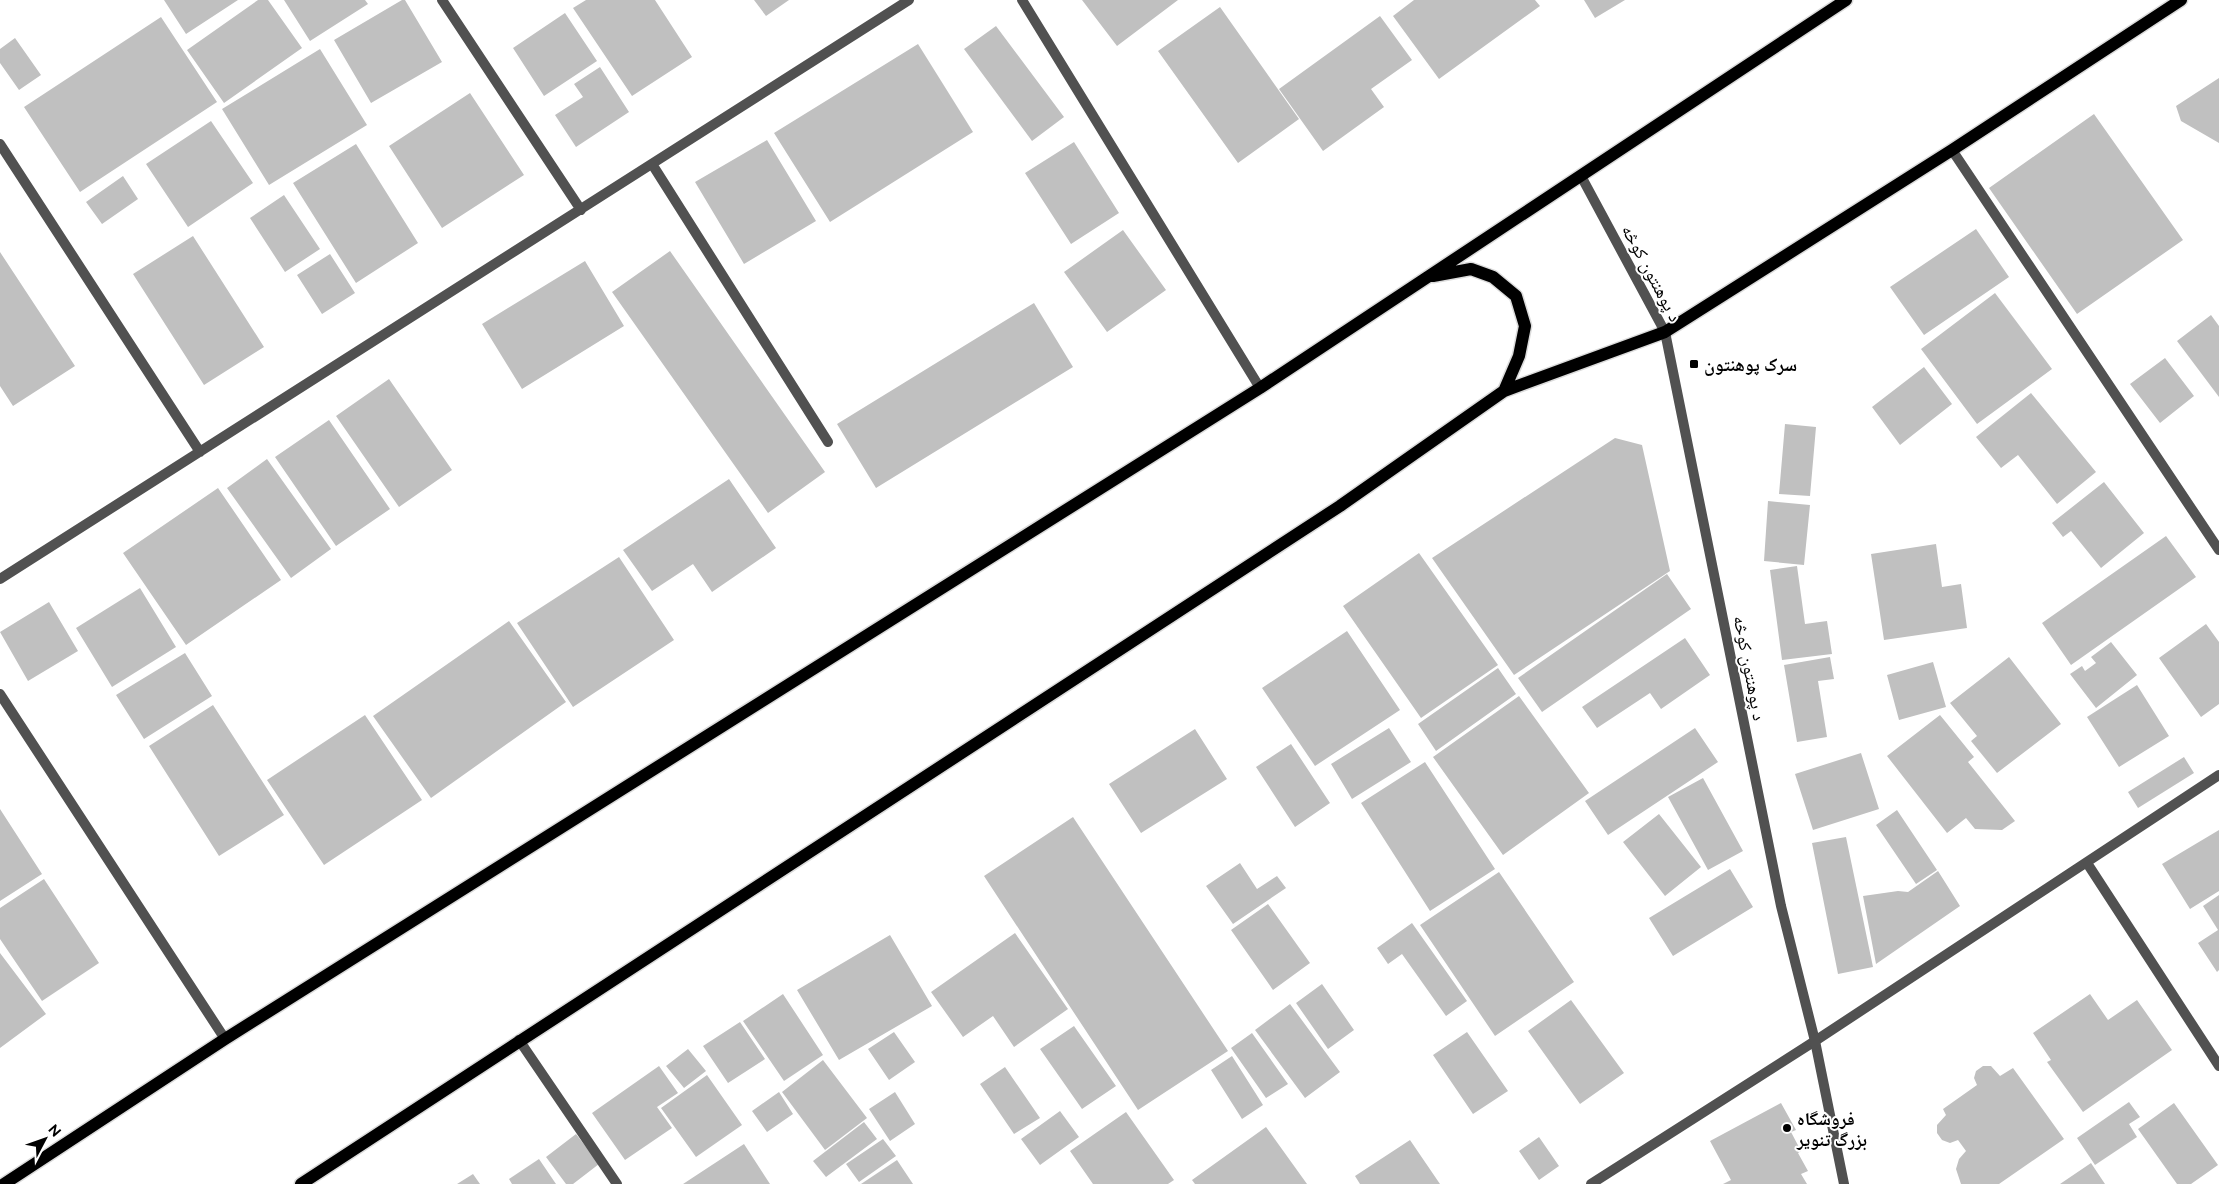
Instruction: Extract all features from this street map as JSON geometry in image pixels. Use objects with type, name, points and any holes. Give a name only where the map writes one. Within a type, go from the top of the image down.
[{"type":"main road","points":[[4,1184],[224,1039],[1260,388],[1846,0]]},
{"type":"main road","points":[[301,1184],[1340,506],[1504,391],[1665,332],[1952,150],[2181,0]]},
{"type":"main road","points":[[1428,276],[1471,269],[1493,277],[1516,296],[1525,326],[1519,356],[1504,391]]},
{"type":"street","points":[[442,0],[580,210]]},
{"type":"street","points":[[0,579],[909,0]]},
{"type":"street","points":[[1022,0],[1260,388]]},
{"type":"street","points":[[0,144],[200,452]]},
{"type":"street","points":[[1952,150],[2219,550]]},
{"type":"street","points":[[652,164],[828,442]]},
{"type":"street","name":"د پوهنتون کوڅه","points":[[1581,176],[1665,332],[1781,906],[1815,1041],[1844,1184]]},
{"type":"street","points":[[0,694],[224,1039]]},
{"type":"street","points":[[1591,1184],[1815,1041],[2219,775]]},
{"type":"street","points":[[2087,862],[2219,1066]]},
{"type":"street","points":[[519,1040],[617,1184]]},
{"type":"building","points":[[164,0],[238,0],[186,34]]},
{"type":"building","points":[[258,0],[268,0],[302,48],[224,103],[187,50]]},
{"type":"building","points":[[284,0],[365,0],[368,4],[310,41]]},
{"type":"building","points":[[405,0],[442,62],[371,103],[334,40]]},
{"type":"building","points":[[586,0],[655,0],[692,57],[632,96],[573,8]]},
{"type":"building","points":[[754,0],[789,0],[766,16]]},
{"type":"building","points":[[1082,0],[1178,0],[1117,46]]},
{"type":"building","points":[[1414,0],[1535,0],[1540,6],[1439,79],[1393,16]]},
{"type":"building","points":[[1584,0],[1625,0],[1595,18]]},
{"type":"building","points":[[1220,7],[1299,119],[1238,163],[1158,51]]},
{"type":"building","points":[[565,13],[597,61],[544,96],[513,48]]},
{"type":"building","points":[[1380,16],[1412,60],[1371,89],[1384,107],[1323,151],[1279,89]]},
{"type":"building","points":[[161,17],[217,102],[80,192],[24,107]]},
{"type":"building","points":[[996,26],[1064,117],[1032,141],[964,49]]},
{"type":"building","points":[[15,38],[41,75],[19,90],[0,63],[0,49]]},
{"type":"building","points":[[918,44],[973,132],[830,222],[774,133]]},
{"type":"building","points":[[320,49],[367,125],[269,185],[222,109]]},
{"type":"building","points":[[600,67],[629,112],[576,147],[555,115],[583,97],[574,84]]},
{"type":"building","points":[[2219,78],[2219,143],[2181,121],[2176,106]]},
{"type":"building","points":[[470,93],[524,175],[442,228],[389,146]]},
{"type":"building","points":[[2094,114],[2183,240],[2077,314],[1989,188]]},
{"type":"building","points":[[211,121],[253,183],[188,227],[146,164]]},
{"type":"building","points":[[767,140],[816,221],[744,264],[695,182]]},
{"type":"building","points":[[1074,142],[1119,213],[1071,244],[1025,173]]},
{"type":"building","points":[[356,144],[418,243],[356,283],[293,183]]},
{"type":"building","points":[[123,176],[138,199],[102,224],[86,202]]},
{"type":"building","points":[[284,195],[320,249],[285,272],[250,218]]},
{"type":"building","points":[[1976,229],[2009,277],[1924,335],[1890,287]]},
{"type":"building","points":[[1123,230],[1166,290],[1107,332],[1064,272]]},
{"type":"building","points":[[193,236],[264,347],[204,385],[133,274]]},
{"type":"building","points":[[670,251],[825,472],[768,513],[612,292]]},
{"type":"building","points":[[0,252],[75,366],[13,406],[0,386]]},
{"type":"building","points":[[330,254],[355,293],[322,314],[297,275]]},
{"type":"building","points":[[585,261],[624,326],[522,389],[482,324]]},
{"type":"building","points":[[1995,293],[2052,369],[1977,424],[1921,349]]},
{"type":"building","points":[[1034,303],[1073,367],[876,488],[837,424]]},
{"type":"building","points":[[2211,315],[2219,326],[2219,397],[2177,341]]},
{"type":"building","points":[[2165,358],[2194,396],[2160,423],[2130,384]]},
{"type":"building","points":[[1924,367],[1952,404],[1900,445],[1872,407]]},
{"type":"building","points":[[389,379],[452,470],[399,507],[336,416]]},
{"type":"building","points":[[2031,393],[2096,472],[2057,504],[2018,455],[2001,468],[1976,437]]},
{"type":"building","points":[[329,420],[390,509],[336,546],[275,457]]},
{"type":"building","points":[[1785,424],[1816,427],[1810,496],[1779,494]]},
{"type":"building","points":[[1615,438],[1642,445],[1670,571],[1514,675],[1432,558]]},
{"type":"building","points":[[267,459],[331,549],[291,578],[227,488]]},
{"type":"building","points":[[729,479],[776,548],[712,592],[693,564],[652,591],[623,550]]},
{"type":"building","points":[[2104,482],[2144,533],[2101,568],[2071,531],[2063,537],[2052,523]]},
{"type":"building","points":[[218,488],[281,580],[186,645],[123,553]]},
{"type":"building","points":[[1768,501],[1810,505],[1804,565],[1764,561]]},
{"type":"building","points":[[2166,536],[2196,577],[2071,665],[2042,623]]},
{"type":"building","points":[[1936,544],[1942,587],[1961,584],[1967,628],[1884,640],[1871,554]]},
{"type":"building","points":[[1419,553],[1498,665],[1421,718],[1343,606]]},
{"type":"building","points":[[619,557],[674,640],[573,707],[517,623]]},
{"type":"building","points":[[1797,566],[1805,624],[1827,621],[1832,654],[1782,660],[1770,570]]},
{"type":"building","points":[[1667,574],[1691,609],[1542,712],[1518,678]]},
{"type":"building","points":[[140,588],[176,647],[112,687],[76,628]]},
{"type":"building","points":[[49,602],[78,651],[28,681],[0,632]]},
{"type":"building","points":[[509,621],[566,702],[431,798],[373,716]]},
{"type":"building","points":[[2206,624],[2219,642],[2219,704],[2201,717],[2159,658]]},
{"type":"building","points":[[1347,631],[1400,710],[1315,766],[1262,688]]},
{"type":"building","points":[[1685,638],[1710,675],[1661,709],[1650,693],[1597,728],[1582,707]]},
{"type":"building","points":[[2111,642],[2137,675],[2096,708],[2070,674],[2082,666],[2085,671],[2096,663],[2091,657]]},
{"type":"building","points":[[185,653],[212,696],[144,739],[116,695]]},
{"type":"building","points":[[1830,657],[1834,679],[1818,681],[1827,737],[1797,742],[1784,665]]},
{"type":"building","points":[[2009,657],[2061,724],[1997,773],[1971,741],[1977,736],[1950,703]]},
{"type":"building","points":[[1933,662],[1946,707],[1899,720],[1887,675]]},
{"type":"building","points":[[1498,668],[1516,694],[1436,751],[1418,724]]},
{"type":"building","points":[[2137,685],[2169,736],[2119,767],[2087,717]]},
{"type":"building","points":[[1519,696],[1589,793],[1503,855],[1433,757]]},
{"type":"building","points":[[213,705],[284,815],[219,856],[149,746]]},
{"type":"building","points":[[365,715],[422,800],[324,865],[267,780]]},
{"type":"building","points":[[1940,715],[1974,757],[1968,762],[2015,821],[2002,830],[1975,829],[1966,818],[1947,833],[1887,756]]},
{"type":"building","points":[[1389,728],[1411,762],[1352,799],[1331,764]]},
{"type":"building","points":[[1695,728],[1718,762],[1608,835],[1585,801]]},
{"type":"building","points":[[1195,729],[1227,779],[1141,833],[1109,784]]},
{"type":"building","points":[[1291,744],[1330,803],[1295,827],[1256,767]]},
{"type":"building","points":[[1861,753],[1879,809],[1813,830],[1795,774]]},
{"type":"building","points":[[2184,757],[2194,773],[2138,808],[2128,792]]},
{"type":"building","points":[[1425,762],[1495,869],[1430,911],[1361,803]]},
{"type":"building","points":[[1703,778],[1743,851],[1708,870],[1668,797]]},
{"type":"building","points":[[0,809],[42,874],[0,901]]},
{"type":"building","points":[[1897,810],[1937,870],[1916,884],[1876,825]]},
{"type":"building","points":[[1659,814],[1701,867],[1665,896],[1623,842]]},
{"type":"building","points":[[1073,817],[1228,1051],[1138,1110],[984,876]]},
{"type":"building","points":[[2219,830],[2219,891],[2190,909],[2162,864]]},
{"type":"building","points":[[1846,837],[1873,967],[1838,974],[1812,843]]},
{"type":"building","points":[[1240,863],[1257,889],[1277,876],[1286,888],[1233,924],[1206,886]]},
{"type":"building","points":[[1730,869],[1753,907],[1673,956],[1649,918]]},
{"type":"building","points":[[1938,871],[1960,906],[1876,964],[1863,896],[1898,891],[1908,892]]},
{"type":"building","points":[[1499,872],[1574,982],[1495,1036],[1420,925]]},
{"type":"building","points":[[44,879],[99,963],[42,1001],[0,939],[0,908]]},
{"type":"building","points":[[2219,895],[2219,970],[2217,972],[2198,943],[2218,930],[2203,906]]},
{"type":"building","points":[[1268,904],[1310,963],[1273,990],[1231,930]]},
{"type":"building","points":[[1412,923],[1467,1001],[1446,1016],[1402,954],[1388,964],[1377,948]]},
{"type":"building","points":[[1015,933],[1068,1009],[1014,1047],[993,1016],[963,1037],[931,992]]},
{"type":"building","points":[[890,935],[932,1006],[839,1060],[797,990]]},
{"type":"building","points":[[0,953],[46,1014],[0,1048]]},
{"type":"building","points":[[1322,984],[1354,1030],[1328,1049],[1296,1003]]},
{"type":"building","points":[[783,994],[823,1055],[784,1081],[743,1021]]},
{"type":"building","points":[[2090,994],[2108,1020],[2137,1000],[2172,1050],[2083,1112],[2047,1062],[2051,1060],[2033,1033]]},
{"type":"building","points":[[1571,1000],[1624,1073],[1580,1104],[1528,1031]]},
{"type":"building","points":[[1290,1004],[1340,1072],[1305,1098],[1255,1030]]},
{"type":"building","points":[[740,1022],[765,1059],[728,1083],[703,1046]]},
{"type":"building","points":[[1074,1026],[1116,1086],[1082,1109],[1040,1049]]},
{"type":"building","points":[[894,1032],[915,1062],[889,1080],[868,1049]]},
{"type":"building","points":[[1467,1032],[1508,1091],[1473,1114],[1433,1055]]},
{"type":"building","points":[[1252,1033],[1288,1084],[1266,1098],[1231,1048]]},
{"type":"building","points":[[688,1049],[706,1071],[684,1088],[666,1066]]},
{"type":"building","points":[[1232,1056],[1263,1105],[1242,1119],[1211,1070]]},
{"type":"building","points":[[823,1060],[867,1118],[825,1150],[782,1092]]},
{"type":"building","points":[[659,1066],[678,1093],[657,1107],[672,1128],[625,1160],[592,1113]]},
{"type":"building","points":[[1983,1066],[1991,1066],[2000,1076],[2013,1068],[2064,1139],[1999,1184],[1961,1184],[1956,1169],[1959,1159],[1966,1151],[1958,1140],[1950,1143],[1942,1140],[1937,1133],[1937,1125],[1946,1115],[1943,1109],[1977,1085],[1974,1078],[1976,1071]]},
{"type":"building","points":[[1005,1067],[1040,1118],[1014,1134],[980,1084]]},
{"type":"building","points":[[707,1075],[742,1125],[696,1157],[661,1108]]},
{"type":"building","points":[[779,1092],[793,1114],[767,1132],[752,1111]]},
{"type":"building","points":[[895,1092],[915,1124],[890,1141],[869,1109]]},
{"type":"building","points":[[2129,1102],[2140,1117],[2129,1124],[2137,1137],[2095,1165],[2077,1138]]},
{"type":"building","points":[[1781,1103],[1796,1130],[1791,1132],[1801,1151],[1798,1153],[1808,1171],[1801,1174],[1807,1184],[1723,1184],[1731,1180],[1710,1141]]},
{"type":"building","points":[[2174,1103],[2218,1165],[2191,1184],[2177,1184],[2138,1129]]},
{"type":"building","points":[[1060,1111],[1079,1137],[1040,1165],[1021,1139]]},
{"type":"building","points":[[1126,1112],[1174,1180],[1168,1184],[1093,1184],[1070,1151]]},
{"type":"building","points":[[864,1122],[877,1139],[826,1177],[813,1161]]},
{"type":"building","points":[[1266,1127],[1307,1184],[1195,1184],[1192,1180]]},
{"type":"building","points":[[576,1134],[599,1164],[573,1184],[566,1184],[546,1157]]},
{"type":"building","points":[[1539,1137],[1559,1166],[1539,1180],[1519,1151]]},
{"type":"building","points":[[883,1139],[896,1156],[859,1182],[846,1164]]},
{"type":"building","points":[[1410,1140],[1440,1184],[1360,1184],[1355,1176]]},
{"type":"building","points":[[744,1144],[770,1184],[683,1184]]},
{"type":"building","points":[[539,1159],[556,1184],[512,1184],[509,1179]]},
{"type":"building","points":[[897,1160],[913,1184],[861,1184]]},
{"type":"building","points":[[2091,1163],[2105,1184],[2060,1184]]},
{"type":"building","points":[[473,1174],[480,1184],[457,1184]]},
{"type":"place","name":"سرک پوهنتون","points":[[1694,364]]},
{"type":"place","name":"فروشگاه بزرگ تنویر","points":[[1787,1128]]}]
